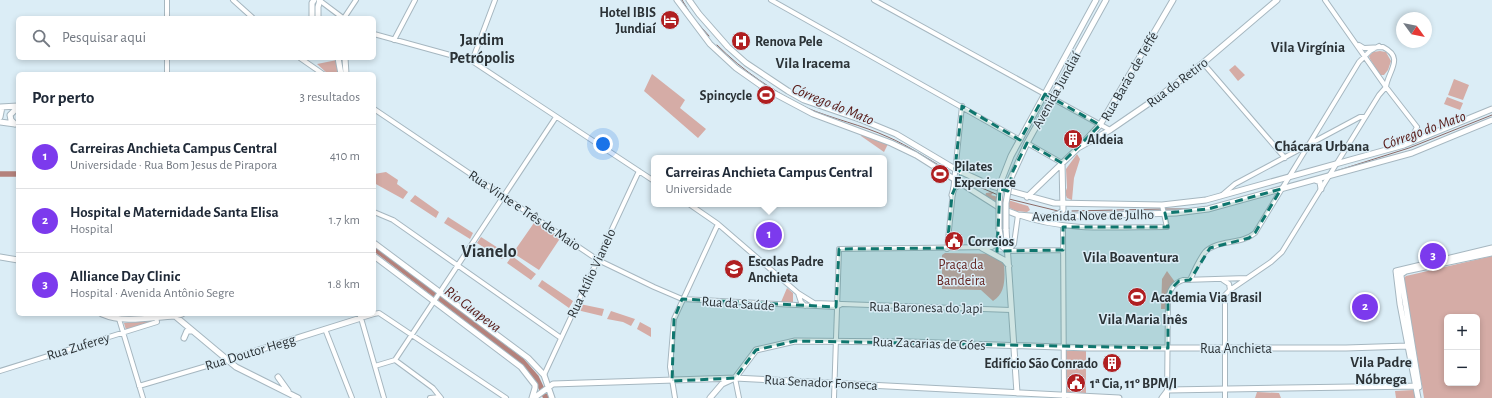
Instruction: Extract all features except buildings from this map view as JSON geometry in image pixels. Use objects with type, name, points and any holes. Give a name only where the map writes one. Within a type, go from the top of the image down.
[{"type":"main road","points":[[312,16],[312,3],[314,0]]},
{"type":"main road","points":[[318,16],[320,0]]},
{"type":"main road","name":"Avenida Nove de Julho","points":[[677,0],[705,38],[726,60],[744,74],[784,100],[813,114],[891,143],[1000,208],[1018,215],[1042,217],[1212,208],[1412,152],[1492,120]]},
{"type":"main road","name":"Avenida Nove de Julho","points":[[689,0],[714,32],[746,63],[804,100],[862,120],[896,134],[955,169],[992,186],[1027,197],[1063,204],[1164,210],[1191,202],[1237,192],[1408,144],[1492,109]]},
{"type":"main road","name":"Avenida Jundiaí","points":[[999,231],[999,201],[1002,179],[1006,167],[1096,0]]},
{"type":"main road","name":"Avenida Jundiaí","points":[[1008,251],[1006,203],[1010,180],[1027,143],[1106,0]]},
{"type":"main road","name":"Rua Barão de Teffé","points":[[1078,148],[1100,125],[1173,0]]},
{"type":"main road","name":"Rua do Retiro","points":[[1027,197],[1078,148],[1110,130],[1203,63],[1277,0]]},
{"type":"main road","points":[[705,38],[712,40],[714,32]]},
{"type":"main road","points":[[338,60],[341,72]]},
{"type":"main road","points":[[345,60],[346,72]]},
{"type":"main road","points":[[0,117],[1,107],[16,106]]},
{"type":"main road","points":[[15,124],[11,120],[10,115],[16,107]]},
{"type":"main road","points":[[0,122],[15,124]]},
{"type":"main road","name":"Rua do Retiro","points":[[1063,173],[1070,156]]},
{"type":"main road","points":[[1042,217],[1059,214],[1063,210],[1062,163]]},
{"type":"main road","points":[[1056,169],[1063,173]]},
{"type":"main road","points":[[952,195],[959,176],[970,176]]},
{"type":"main road","points":[[1315,180],[1320,182],[1321,189]]},
{"type":"main road","points":[[999,231],[1002,246],[1008,251],[1017,395]]},
{"type":"main road","points":[[376,245],[521,367],[536,388],[533,398]]},
{"type":"main road","points":[[982,248],[1004,260],[1009,266]]},
{"type":"main road","points":[[1398,274],[1492,248]]},
{"type":"main road","points":[[1398,274],[1492,253]]},
{"type":"main road","points":[[0,257],[16,260]]},
{"type":"main road","points":[[376,257],[437,296],[528,358],[544,375],[552,398]]},
{"type":"main road","points":[[1398,274],[1408,346],[1421,398]]},
{"type":"main road","points":[[1402,303],[1414,357],[1418,398]]},
{"type":"main road","points":[[109,316],[119,319],[156,320],[175,316],[236,367],[292,394]]},
{"type":"main road","name":"Rua Doutor Hegg","points":[[227,360],[361,316]]},
{"type":"main road","points":[[184,338],[187,331],[194,332]]},
{"type":"main road","name":"Rua Zacarias de Góes","points":[[735,378],[756,350],[795,341],[836,340],[1064,348]]},
{"type":"main road","points":[[1408,346],[1414,357]]},
{"type":"main road","name":"Rua Anchieta","points":[[1064,348],[1408,346]]},
{"type":"main road","points":[[278,377],[284,387],[298,398]]},
{"type":"main road","points":[[718,378],[722,384]]},
{"type":"main road","points":[[710,398],[722,384],[735,378]]},
{"type":"main road","name":"Rua Senador Fonseca","points":[[547,387],[553,384],[735,378],[1017,395],[1119,398]]},
{"type":"main road","points":[[533,398],[547,387]]},
{"type":"main road","points":[[1162,398],[1168,390],[1418,387]]},
{"type":"street","points":[[167,0],[167,16]]},
{"type":"street","points":[[233,0],[251,16]]},
{"type":"street","points":[[320,0],[340,16]]},
{"type":"street","points":[[344,16],[356,0]]},
{"type":"street","points":[[394,40],[415,0]]},
{"type":"street","points":[[472,61],[494,0]]},
{"type":"street","points":[[771,0],[962,106],[1020,140]]},
{"type":"street","points":[[874,0],[1110,130]]},
{"type":"street","points":[[1325,0],[1378,76],[1417,128],[1419,140]]},
{"type":"street","points":[[376,35],[472,61],[651,179]]},
{"type":"street","points":[[1225,398],[1225,295],[1271,262],[1282,252],[1365,117],[1386,87],[1388,76],[1395,62],[1390,52],[1381,47],[1364,48],[1355,42]]},
{"type":"street","points":[[1190,280],[1202,258],[1210,248],[1249,238],[1255,233],[1359,62],[1370,51],[1381,47]]},
{"type":"street","points":[[167,60],[168,72]]},
{"type":"street","points":[[303,60],[320,72]]},
{"type":"street","points":[[1203,63],[1285,158]]},
{"type":"street","points":[[1378,76],[1388,76]]},
{"type":"street","points":[[947,249],[952,195],[957,181],[955,169],[962,106]]},
{"type":"street","name":"Rua Vinte e Três de Maio","points":[[376,110],[598,260],[682,299]]},
{"type":"street","points":[[375,366],[395,360],[556,117]]},
{"type":"street","points":[[1220,196],[1235,184],[1285,158],[1309,143],[1360,117],[1365,117]]},
{"type":"street","points":[[1408,144],[1417,128]]},
{"type":"street","points":[[1027,143],[1062,163]]},
{"type":"street","name":"Rua Atílio Vianelo","points":[[544,375],[639,172]]},
{"type":"street","points":[[1235,184],[1237,192]]},
{"type":"street","points":[[692,207],[718,224],[797,292],[801,302],[805,306]]},
{"type":"street","points":[[1008,251],[1014,244],[1018,215],[1035,221],[1063,227],[1167,226],[1164,210]]},
{"type":"street","points":[[376,213],[393,220],[561,338]]},
{"type":"street","points":[[675,398],[670,366],[674,319],[718,224]]},
{"type":"street","points":[[1063,227],[1064,396]]},
{"type":"street","points":[[834,398],[839,249],[982,248],[994,246],[998,241],[999,231]]},
{"type":"street","points":[[1008,251],[1063,250]]},
{"type":"street","points":[[1167,398],[1169,293],[1179,281],[1247,278]]},
{"type":"street","points":[[1223,280],[1230,284],[1230,290]]},
{"type":"street","name":"Rua Baronesa do Japi","points":[[797,292],[814,303],[837,305],[1011,310]]},
{"type":"street","name":"Rua da Saúde","points":[[682,299],[794,306]]},
{"type":"street","name":"Rua Baronesa do Japi","points":[[794,306],[837,305]]},
{"type":"street","points":[[376,314],[379,313],[506,398]]},
{"type":"street","points":[[361,316],[384,398]]},
{"type":"street","points":[[119,319],[143,398]]},
{"type":"street","name":"Rua Zuferey","points":[[0,371],[156,320]]},
{"type":"street","points":[[325,329],[352,398]]},
{"type":"street","name":"Rua Doutor Hegg","points":[[139,386],[227,360]]},
{"type":"street","points":[[395,360],[433,388],[440,397]]},
{"type":"street","points":[[735,378],[739,398]]},
{"type":"street","points":[[430,398],[440,397]]},
{"type":"highlighted area","points":[[1045,94],[1100,125],[1062,163],[1027,143],[1013,171],[1008,191],[1000,189],[997,251],[1063,250],[1063,227],[1168,227],[1165,213],[1208,209],[1281,189],[1255,233],[1249,238],[1210,248],[1190,280],[1179,281],[1172,288],[1168,300],[1168,348],[795,341],[756,350],[735,378],[672,381],[674,319],[682,299],[836,307],[839,249],[947,248],[952,195],[962,172],[955,169],[962,106],[1020,140]]},
{"type":"green space","points":[[1373,52],[1386,52],[1391,61],[1388,70],[1384,75],[1380,75],[1369,56]]},
{"type":"green space","points":[[337,60],[339,72],[326,72],[317,64]]},
{"type":"green space","points":[[1235,65],[1245,75],[1238,81],[1229,70]]},
{"type":"green space","points":[[652,74],[685,100],[680,108],[706,129],[698,138],[644,91]]},
{"type":"green space","points":[[1454,79],[1469,85],[1463,100],[1448,95]]},
{"type":"green space","points":[[1447,97],[1463,103],[1460,110],[1444,104]]},
{"type":"green space","points":[[860,133],[888,144],[884,152],[861,136]]},
{"type":"green space","points":[[1077,154],[1080,159],[1074,178],[1072,200],[1067,198],[1065,193],[1067,188],[1066,169]]},
{"type":"green space","points":[[386,172],[398,180],[397,184],[408,192],[403,199],[376,184],[376,174]]},
{"type":"green space","points":[[994,192],[991,195],[1028,206],[1030,210],[1027,212],[1016,211],[985,196],[986,193]]},
{"type":"green space","points":[[415,195],[439,212],[436,218],[410,201]]},
{"type":"green space","points":[[448,217],[473,233],[470,239],[444,223]]},
{"type":"green space","points":[[536,220],[561,237],[539,270],[513,253]]},
{"type":"green space","points":[[481,237],[506,253],[502,259],[477,243]]},
{"type":"green space","name":"Praça da Bandeira","points":[[945,253],[1000,254],[1004,258],[1004,282],[1001,293],[998,297],[993,301],[981,290],[942,289],[942,255]]},
{"type":"green space","points":[[512,256],[536,274],[531,280],[507,263]]},
{"type":"green space","points":[[1492,256],[1492,398],[1424,398],[1404,278],[1406,276]]},
{"type":"green space","points":[[1167,271],[1175,282],[1167,295],[1167,309],[1161,309],[1162,279]]},
{"type":"green space","points":[[542,280],[573,301],[569,308],[538,286]]},
{"type":"green space","points":[[787,288],[793,293],[793,305],[781,302]]},
{"type":"green space","points":[[580,304],[604,309],[602,316],[577,310]]},
{"type":"green space","points":[[611,311],[635,319],[631,326],[623,322],[607,319]]},
{"type":"green space","points":[[154,321],[126,330],[124,323]]},
{"type":"green space","points":[[640,322],[651,328],[651,337],[637,329]]},
{"type":"green space","points":[[1066,351],[1086,351],[1086,393],[1066,392]]},
{"type":"green space","points":[[1413,390],[1417,398],[1396,398],[1395,391]]},
{"type":"green space","points":[[1257,392],[1279,393],[1281,398],[1255,398]]},
{"type":"waterway","name":"Córrego do Mato","points":[[682,0],[690,13]]},
{"type":"waterway","name":"Córrego do Mato","points":[[695,20],[709,36]]},
{"type":"waterway","name":"Córrego do Mato","points":[[717,45],[737,64],[771,88],[795,102],[817,112],[888,137],[949,171]]},
{"type":"waterway","name":"Córrego do Mato","points":[[1333,172],[1409,148],[1492,115]]},
{"type":"waterway","name":"Rio Guapeva","points":[[0,174],[16,174]]},
{"type":"waterway","name":"Córrego do Mato","points":[[968,182],[998,195]]},
{"type":"waterway","name":"Córrego do Mato","points":[[1009,199],[1058,211]]},
{"type":"waterway","name":"Córrego do Mato","points":[[1072,211],[1162,209]]},
{"type":"waterway","name":"Córrego do Mato","points":[[1165,209],[1192,209]]},
{"type":"waterway","name":"Rio Guapeva","points":[[376,250],[522,361],[536,377],[546,398]]},
{"type":"place","name":"Hotel IBIS Jundiaí","points":[[670,20]]},
{"type":"place","name":"Renova Pele","points":[[741,41]]},
{"type":"place","name":"Spincycle","points":[[766,95]]},
{"type":"place","name":"Aldeia","points":[[1073,139]]},
{"type":"place","name":"Pilates Experience","points":[[940,174]]},
{"type":"place","name":"Carreiras Anchieta Campus Central","points":[[769,235]]},
{"type":"place","name":"Correios","points":[[954,241]]},
{"type":"place","name":"Alliance Day Clinic","points":[[1433,256]]},
{"type":"place","name":"Escolas Padre Anchieta","points":[[734,269]]},
{"type":"place","name":"Academia Via Brasil","points":[[1137,297]]},
{"type":"place","name":"Hospital e Maternidade Santa Elisa","points":[[1365,307]]},
{"type":"place","name":"Edifício São Conrado","points":[[1112,363]]},
{"type":"place","name":"1ª Cia, 11º BPM/I","points":[[1076,383]]},
{"type":"district","name":"Vila Virgínia","points":[[1308,47]]},
{"type":"district","name":"Jardim Petrópolis","points":[[482,48]]},
{"type":"district","name":"Vila Iracema","points":[[813,63]]},
{"type":"district","name":"Chácara Urbana","points":[[1322,146]]},
{"type":"district","name":"Vianelo","points":[[489,251]]},
{"type":"district","name":"Vila Boaventura","points":[[1131,257]]},
{"type":"district","name":"Vila Maria Inês","points":[[1143,319]]},
{"type":"district","name":"Vila Padre Nóbrega","points":[[1381,370]]}]
